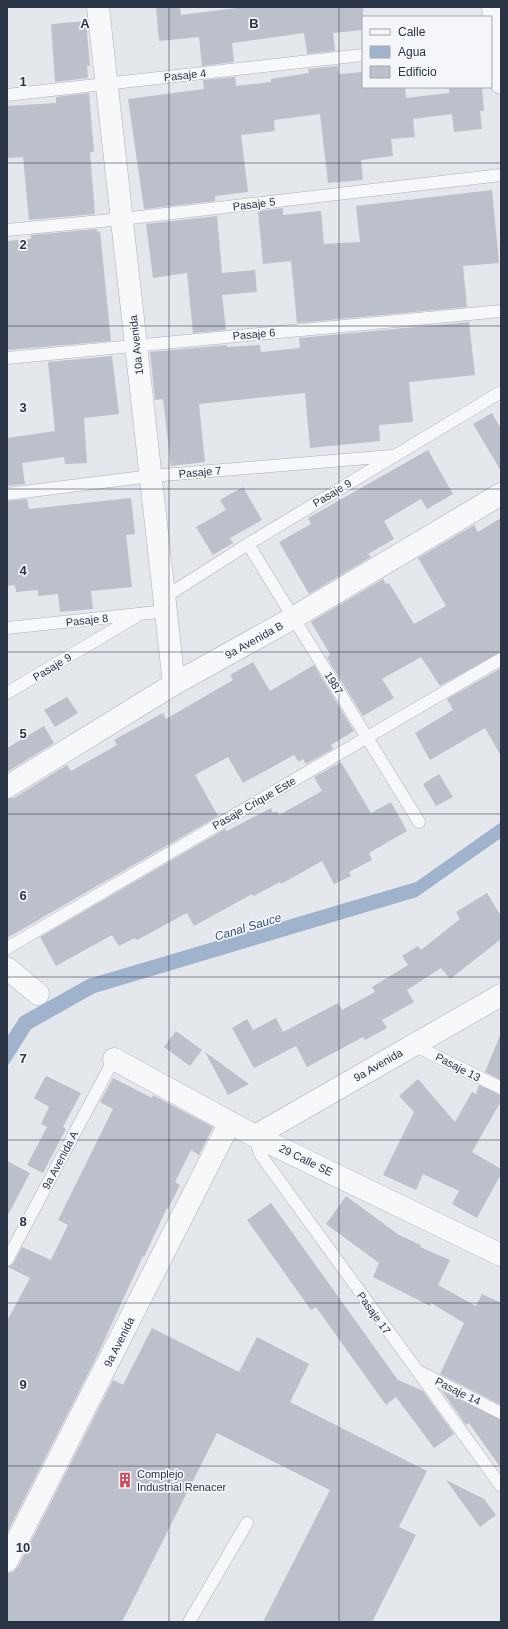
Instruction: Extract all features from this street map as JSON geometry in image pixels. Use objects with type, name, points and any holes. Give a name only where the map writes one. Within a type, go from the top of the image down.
[{"type":"street","name":"10a Avenida","points":[[98,7],[174,684]]},
{"type":"street","points":[[493,7],[501,84]]},
{"type":"street","name":"9a Avenida B","points":[[7,787],[174,684],[293,618],[501,494]]},
{"type":"street","points":[[7,968],[38,994]]},
{"type":"street","name":"9a Avenida","points":[[255,1136],[501,995]]},
{"type":"street","name":"29 Calle SE","points":[[114,1059],[255,1136],[501,1255]]},
{"type":"street","name":"9a Avenida","points":[[7,1561],[230,1122]]},
{"type":"lane","name":"Pasaje 4","points":[[7,95],[362,55]]},
{"type":"lane","name":"Pasaje 5","points":[[7,230],[122,219],[501,175]]},
{"type":"lane","name":"Pasaje 6","points":[[7,358],[501,311]]},
{"type":"lane","name":"Pasaje 9","points":[[165,604],[248,544],[501,392]]},
{"type":"lane","name":"Pasaje 7","points":[[7,494],[151,476],[394,455]]},
{"type":"lane","name":"1987","points":[[248,544],[419,822]]},
{"type":"lane","name":"Pasaje 8","points":[[7,628],[139,615],[165,604]]},
{"type":"lane","name":"Pasaje 9","points":[[7,694],[139,615]]},
{"type":"lane","name":"Pasaje Crique Este","points":[[7,948],[501,659]]},
{"type":"lane","name":"Pasaje 13","points":[[414,1045],[501,1088]]},
{"type":"lane","name":"9a Avenida A","points":[[7,1260],[114,1059]]},
{"type":"lane","name":"Pasaje 17","points":[[255,1136],[260,1154],[415,1370],[501,1486]]},
{"type":"lane","name":"Pasaje 14","points":[[415,1370],[501,1413]]},
{"type":"lane","points":[[189,1622],[247,1523]]},
{"type":"water","points":[[501,822],[501,838],[417,897],[95,993],[31,1029],[7,1067],[7,1037],[20,1017],[88,979],[416,882]]},
{"type":"building","points":[[156,7],[180,7],[181,15],[245,7],[363,7],[362,30],[333,33],[335,51],[307,54],[304,33],[232,43],[234,62],[202,66],[199,37],[159,41]]},
{"type":"building","points":[[86,21],[90,66],[87,66],[88,78],[55,82],[51,24]]},
{"type":"building","points":[[337,66],[339,74],[362,72],[362,88],[405,88],[406,98],[449,93],[449,88],[482,88],[484,111],[480,111],[482,129],[454,132],[452,114],[413,119],[415,137],[391,139],[393,156],[361,160],[363,180],[328,183],[320,114],[274,120],[275,131],[241,135],[248,192],[215,196],[215,201],[144,209],[128,99],[204,89],[203,80],[235,77],[236,86],[271,82],[271,79],[309,73],[308,69]]},
{"type":"building","points":[[89,93],[94,152],[90,152],[95,214],[29,220],[23,157],[7,158],[7,106],[56,103],[56,97]]},
{"type":"building","points":[[492,190],[499,263],[463,266],[467,307],[297,323],[291,261],[263,264],[258,211],[283,208],[283,215],[321,211],[324,244],[360,242],[356,206]]},
{"type":"building","points":[[217,216],[222,273],[255,270],[257,292],[222,295],[226,330],[193,333],[187,273],[153,278],[146,224]]},
{"type":"building","points":[[97,229],[97,232],[100,231],[111,341],[7,350],[7,241],[31,239],[31,235]]},
{"type":"building","points":[[469,322],[475,375],[409,382],[413,422],[379,425],[380,441],[310,448],[305,393],[199,404],[205,462],[171,466],[163,399],[155,400],[150,352],[227,345],[227,347],[260,345],[261,352],[300,348],[299,338]]},
{"type":"building","points":[[112,356],[119,414],[84,418],[87,463],[65,464],[64,457],[22,463],[25,484],[7,486],[7,438],[55,431],[48,362]]},
{"type":"building","points":[[492,413],[501,429],[501,471],[473,424]]},
{"type":"building","points":[[428,450],[453,494],[427,509],[421,499],[384,521],[394,539],[368,554],[371,557],[309,594],[279,542],[311,524],[308,518]]},
{"type":"building","points":[[243,487],[262,520],[230,538],[233,543],[213,555],[196,527],[226,510],[220,500]]},
{"type":"building","points":[[131,498],[135,534],[126,535],[132,587],[91,591],[93,609],[60,612],[58,594],[38,596],[38,590],[16,592],[15,585],[7,586],[7,501],[27,499],[29,509]]},
{"type":"building","points":[[501,518],[501,652],[440,686],[421,657],[382,679],[394,698],[363,716],[327,658],[330,654],[311,622],[383,579],[386,584],[389,583],[414,624],[446,606],[418,558],[474,525],[478,532]]},
{"type":"building","points":[[253,662],[270,691],[314,665],[354,731],[331,745],[333,749],[306,764],[303,759],[299,762],[294,755],[243,783],[228,757],[195,775],[218,816],[7,938],[7,799],[14,798],[67,765],[71,771],[117,745],[114,740],[163,713],[166,719],[233,680],[230,675]]},
{"type":"building","points":[[501,668],[501,756],[485,728],[430,760],[415,733],[453,710],[447,699]]},
{"type":"building","points":[[67,697],[78,713],[55,727],[44,710]]},
{"type":"building","points":[[44,726],[54,743],[7,772],[7,748]]},
{"type":"building","points":[[341,762],[371,813],[391,802],[407,831],[369,853],[372,860],[349,872],[351,876],[334,884],[322,861],[281,884],[280,882],[254,896],[252,894],[194,926],[187,913],[137,940],[135,938],[119,946],[112,935],[56,966],[40,937],[225,829],[227,831],[271,808],[273,813],[277,811],[279,815],[322,791],[314,777]]},
{"type":"building","points":[[439,774],[453,797],[436,806],[423,784]]},
{"type":"building","points":[[487,893],[501,916],[501,939],[450,979],[441,968],[407,990],[414,1002],[382,1020],[387,1028],[365,1040],[363,1037],[307,1067],[296,1046],[254,1068],[232,1028],[247,1019],[253,1030],[276,1018],[283,1032],[338,1003],[342,1010],[375,992],[372,987],[408,965],[402,956],[418,946],[421,950],[460,919],[456,912]]},
{"type":"building","points":[[176,1031],[202,1050],[190,1066],[164,1047]]},
{"type":"building","points":[[501,1033],[501,1080],[485,1072]]},
{"type":"building","points":[[205,1052],[249,1084],[228,1095]]},
{"type":"building","points":[[46,1076],[81,1093],[63,1127],[66,1129],[43,1173],[27,1165],[47,1127],[41,1124],[49,1107],[34,1098]]},
{"type":"building","points":[[113,1078],[152,1098],[153,1095],[213,1127],[199,1155],[191,1150],[175,1182],[180,1185],[168,1209],[167,1208],[144,1257],[143,1256],[96,1358],[7,1533],[7,1321],[30,1278],[8,1267],[13,1264],[22,1247],[51,1260],[68,1225],[58,1220],[113,1109],[100,1102]]},
{"type":"building","points":[[418,1079],[455,1122],[472,1092],[476,1094],[479,1085],[501,1095],[501,1101],[472,1152],[501,1169],[501,1174],[477,1218],[452,1204],[459,1191],[423,1174],[416,1190],[383,1175],[414,1112],[399,1096]]},
{"type":"building","points":[[7,1161],[30,1173],[7,1217]]},
{"type":"building","points":[[346,1196],[399,1235],[421,1245],[420,1247],[450,1260],[438,1285],[476,1306],[482,1294],[501,1303],[501,1405],[440,1374],[464,1323],[431,1303],[430,1306],[373,1277],[379,1263],[326,1224]]},
{"type":"building","points":[[271,1203],[398,1380],[423,1391],[454,1434],[434,1448],[396,1397],[386,1405],[316,1307],[311,1310],[247,1220]]},
{"type":"building","name":"Complejo Industrial Renacer","points":[[152,1328],[239,1372],[257,1337],[309,1364],[290,1402],[427,1471],[399,1527],[416,1535],[372,1622],[263,1622],[330,1490],[217,1433],[122,1622],[7,1622],[7,1573],[13,1572],[18,1567],[113,1380],[123,1385]]},
{"type":"building","points":[[442,1391],[501,1420],[501,1468],[469,1423],[466,1425]]},
{"type":"building","points":[[446,1480],[484,1499],[496,1515],[480,1527]]},
{"type":"place","name":"Complejo Industrial Renacer","points":[[125,1480]]},
{"type":"water label","name":"Canal Sauce","points":[[248,927]]}]
